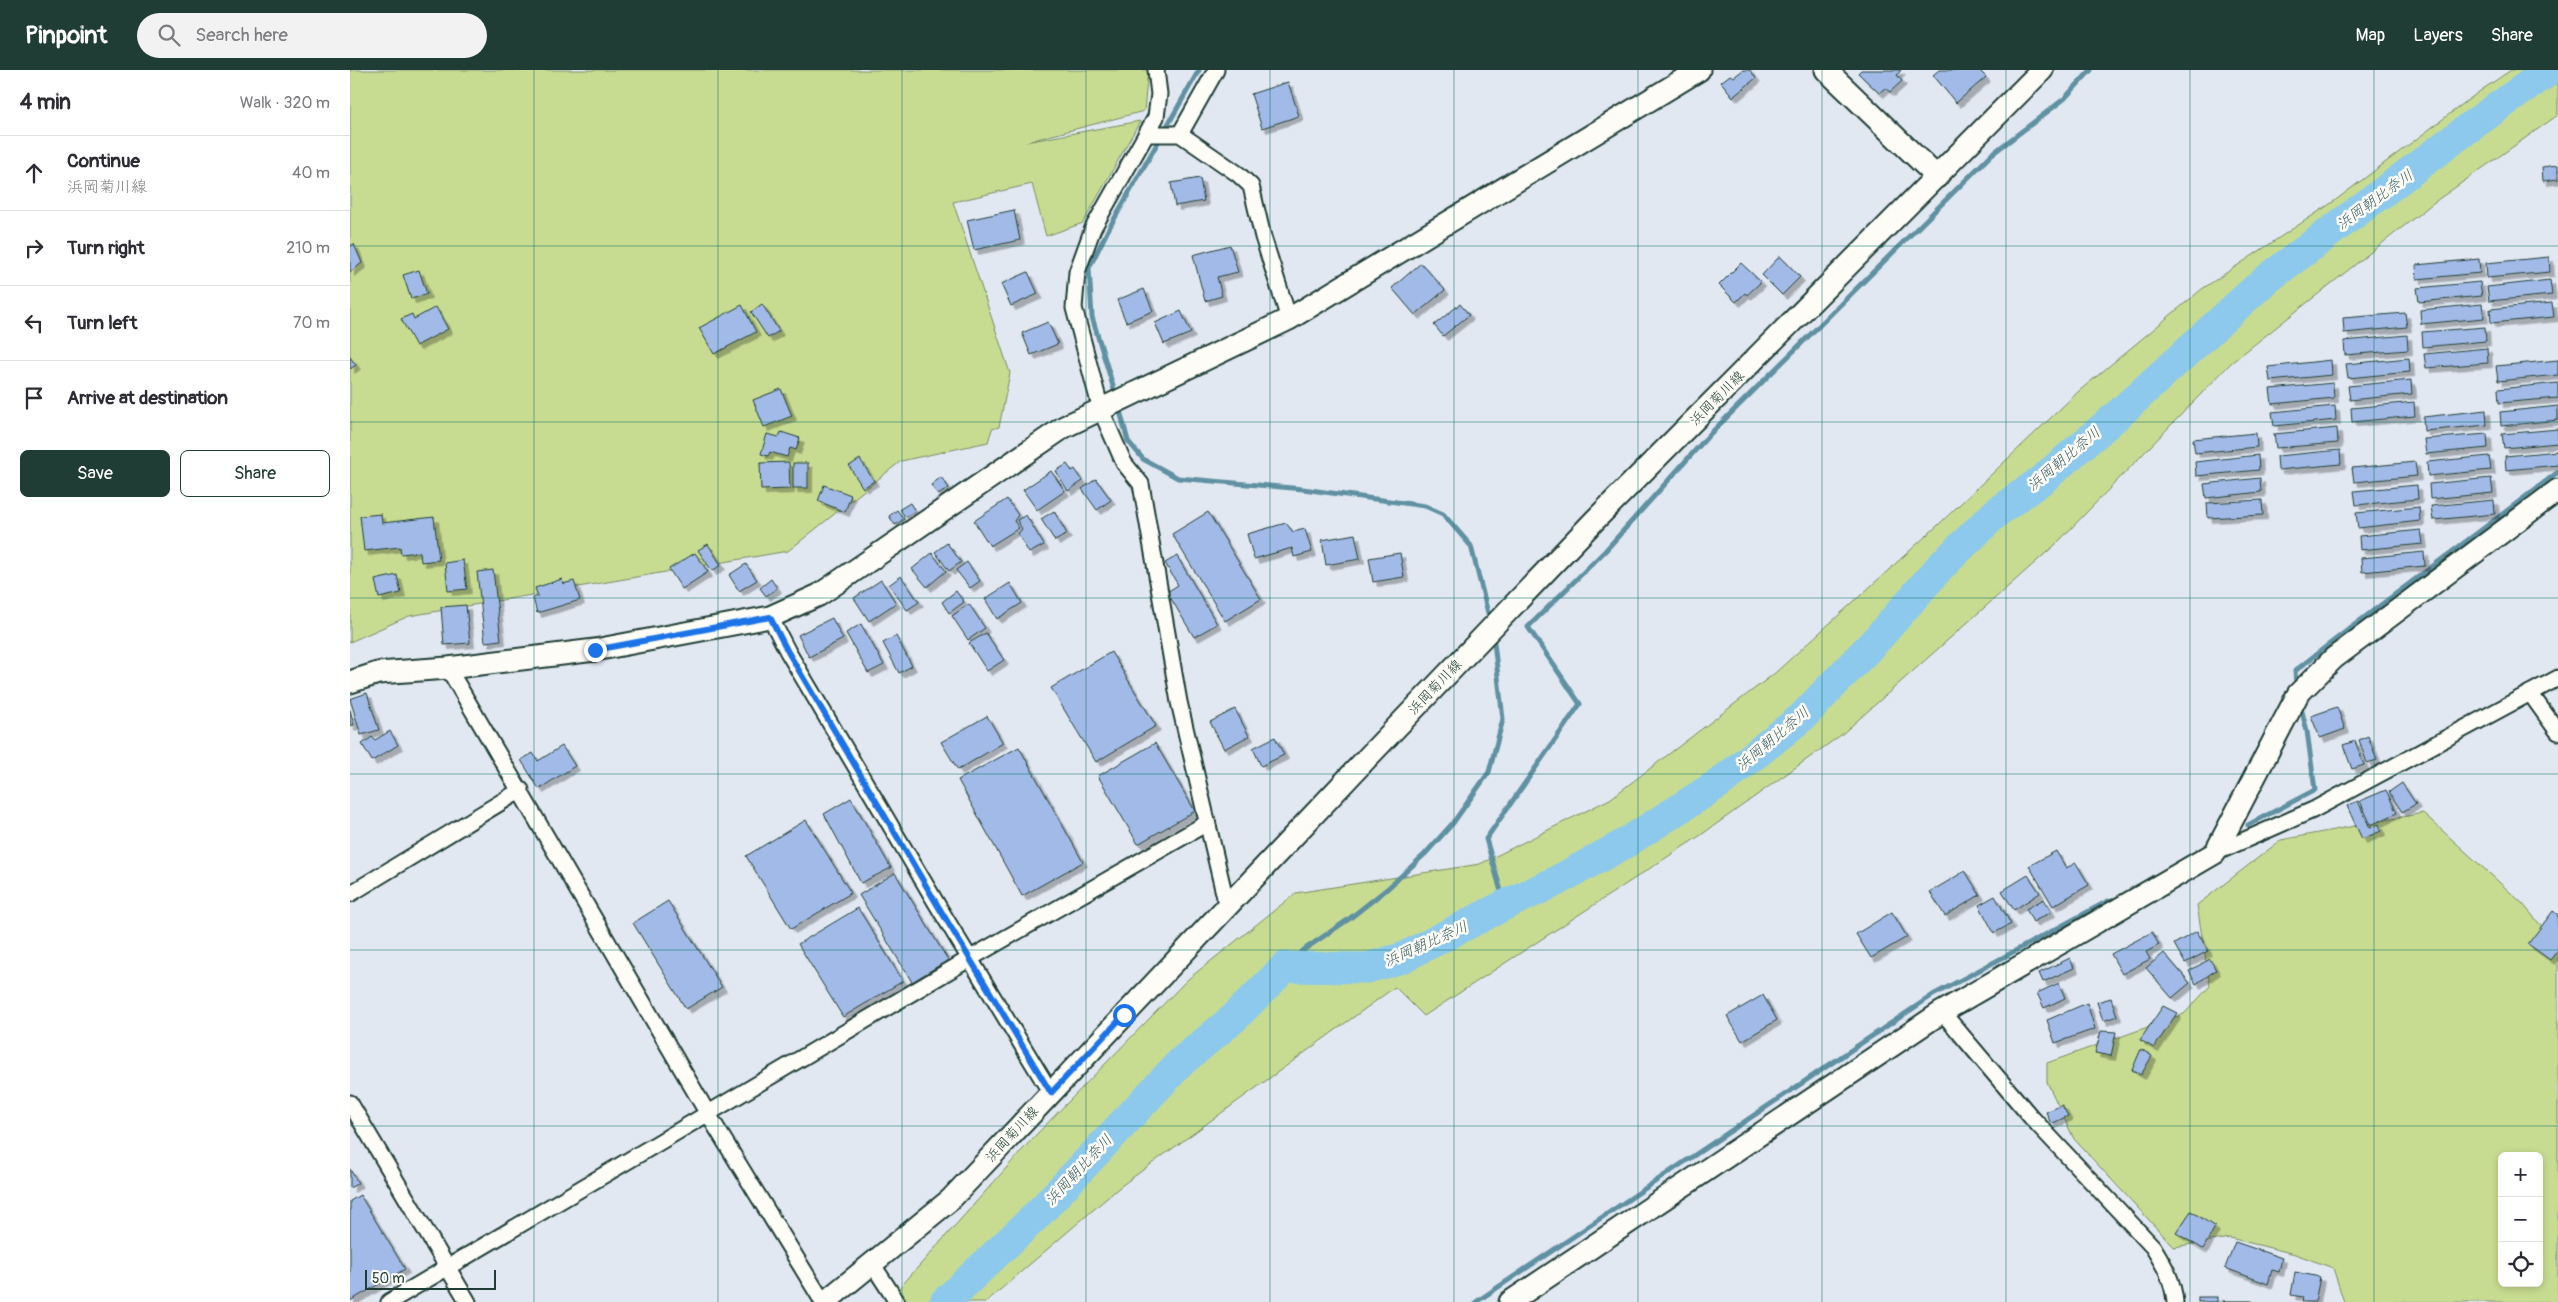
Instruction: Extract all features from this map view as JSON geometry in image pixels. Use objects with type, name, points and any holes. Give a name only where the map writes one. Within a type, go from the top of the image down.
[{"type":"street","points":[[1156,70],[1160,94],[1156,117],[1093,228],[1077,272],[1074,308],[1101,410],[1124,463],[1141,484],[1179,702],[1227,906]]},
{"type":"street","points":[[1180,134],[1216,70]]},
{"type":"street","points":[[350,682],[378,673],[448,668],[595,650],[770,617],[819,595],[1064,427],[1289,319],[1699,70]]},
{"type":"street","points":[[1826,70],[1937,177]]},
{"type":"street","name":"浜岡菊川線","points":[[824,1302],[873,1265],[950,1200],[1595,520],[2042,70]]},
{"type":"street","points":[[1148,134],[1180,134],[1238,174],[1250,186],[1263,237],[1289,319]]},
{"type":"street","points":[[2215,853],[2298,694],[2334,658],[2558,490]]},
{"type":"street","points":[[770,617],[788,652],[969,959],[1051,1093]]},
{"type":"street","points":[[448,668],[521,790],[708,1114],[824,1302]]},
{"type":"street","points":[[1510,1302],[1942,1012],[2215,853],[2313,810],[2558,678]]},
{"type":"street","points":[[2530,693],[2558,732]]},
{"type":"street","points":[[350,894],[521,790]]},
{"type":"street","points":[[389,1302],[969,959],[1206,822]]},
{"type":"street","points":[[1942,1012],[2031,1117],[2153,1247],[2166,1267],[2174,1287],[2175,1302]]},
{"type":"street","points":[[350,1103],[468,1302]]},
{"type":"street","points":[[873,1265],[897,1302]]},
{"type":"green space","points":[[350,70],[1148,70],[1144,111],[1026,142],[1140,121],[1083,223],[1046,236],[1032,184],[953,202],[1010,373],[999,427],[992,429],[988,442],[901,461],[788,551],[409,616],[350,642]]},
{"type":"green space","points":[[2511,70],[2558,70],[2558,115],[2433,203],[2231,363],[2056,544],[1841,735],[1701,835],[1424,1016],[1395,987],[1121,1186],[986,1302],[887,1302],[1033,1138],[1187,980],[1296,893],[1480,864],[1610,799],[1775,673],[1937,526],[2079,391],[2202,289],[2333,202],[2480,91]]},
{"type":"green space","points":[[2423,813],[2522,903],[2558,946],[2558,1302],[2344,1302],[2333,1268],[2295,1254],[2230,1238],[2174,1247],[2074,1139],[2047,1082],[2047,1063],[2184,1014],[2210,986],[2197,905],[2281,840]]},
{"type":"building","points":[[1743,70],[1750,70],[1756,78],[1733,97],[1721,82],[1730,75],[1734,77]]},
{"type":"building","points":[[1861,70],[1901,70],[1897,75],[1902,81],[1890,92],[1885,88],[1879,93],[1858,73]]},
{"type":"building","points":[[1939,70],[1979,70],[1986,77],[1956,103],[1933,75]]},
{"type":"building","points":[[1288,82],[1299,116],[1262,128],[1251,94]]},
{"type":"building","points":[[2558,165],[2558,179],[2543,181],[2542,167]]},
{"type":"building","points":[[1200,178],[1204,201],[1175,206],[1171,183]]},
{"type":"building","points":[[1014,210],[1020,240],[974,250],[967,220]]},
{"type":"building","points":[[354,244],[362,263],[350,272],[350,246]]},
{"type":"building","points":[[1230,245],[1238,272],[1217,277],[1222,296],[1205,301],[1193,255]]},
{"type":"building","points":[[1780,256],[1800,277],[1782,295],[1762,275]]},
{"type":"building","points":[[2549,257],[2550,272],[2487,278],[2486,263]]},
{"type":"building","points":[[2479,259],[2480,273],[2417,279],[2416,265]]},
{"type":"building","points":[[1421,263],[1445,290],[1415,315],[1392,288]]},
{"type":"building","points":[[1741,263],[1761,282],[1736,302],[1719,285]]},
{"type":"building","points":[[419,270],[427,294],[411,299],[403,275]]},
{"type":"building","points":[[1028,272],[1038,294],[1011,306],[1001,284]]},
{"type":"building","points":[[2550,280],[2552,295],[2489,301],[2487,287]]},
{"type":"building","points":[[2480,282],[2482,296],[2419,302],[2417,288]]},
{"type":"building","points":[[1144,289],[1153,311],[1126,322],[1117,300]]},
{"type":"building","points":[[2552,303],[2554,317],[2491,323],[2490,309]]},
{"type":"building","points":[[762,304],[779,331],[768,338],[751,312]]},
{"type":"building","points":[[1460,304],[1469,315],[1443,336],[1434,325]]},
{"type":"building","points":[[2482,304],[2484,318],[2421,324],[2420,310]]},
{"type":"building","points":[[742,305],[756,332],[714,354],[699,328]]},
{"type":"building","points":[[436,307],[448,329],[416,346],[401,319],[412,314],[414,319]]},
{"type":"building","points":[[1181,311],[1191,333],[1164,344],[1155,323]]},
{"type":"building","points":[[2405,313],[2407,327],[2344,333],[2343,318]]},
{"type":"building","points":[[1048,322],[1058,344],[1031,355],[1022,333]]},
{"type":"building","points":[[2485,327],[2486,341],[2423,347],[2422,332]]},
{"type":"building","points":[[2407,335],[2408,350],[2345,355],[2344,341]]},
{"type":"building","points":[[2487,348],[2488,363],[2426,368],[2424,354]]},
{"type":"building","points":[[350,357],[356,365],[350,369]]},
{"type":"building","points":[[2409,358],[2410,372],[2348,378],[2346,364]]},
{"type":"building","points":[[2331,360],[2332,375],[2270,381],[2268,367]]},
{"type":"building","points":[[2558,360],[2558,375],[2498,381],[2496,366]]},
{"type":"building","points":[[2411,380],[2412,394],[2350,400],[2348,386]]},
{"type":"building","points":[[2333,383],[2334,398],[2272,404],[2270,389]]},
{"type":"building","points":[[2558,383],[2558,398],[2499,403],[2498,389]]},
{"type":"building","points":[[781,389],[792,416],[764,427],[753,400]]},
{"type":"building","points":[[2414,402],[2415,416],[2352,422],[2351,408]]},
{"type":"building","points":[[2335,406],[2336,420],[2274,426],[2272,412]]},
{"type":"building","points":[[2558,406],[2558,420],[2501,426],[2500,412]]},
{"type":"building","points":[[2486,410],[2487,425],[2424,431],[2423,417]]},
{"type":"building","points":[[2337,428],[2338,443],[2276,448],[2274,434]]},
{"type":"building","points":[[2558,429],[2558,443],[2504,448],[2502,434]]},
{"type":"building","points":[[781,432],[800,438],[796,450],[790,448],[787,457],[770,452],[768,456],[761,454],[767,434],[779,437]]},
{"type":"building","points":[[2256,433],[2257,447],[2195,453],[2193,439]]},
{"type":"building","points":[[2487,434],[2488,448],[2426,454],[2424,439]]},
{"type":"building","points":[[2340,450],[2341,464],[2278,470],[2277,456]]},
{"type":"building","points":[[2558,451],[2558,465],[2506,470],[2505,456]]},
{"type":"building","points":[[2258,455],[2259,470],[2196,476],[2195,462]]},
{"type":"building","points":[[2489,456],[2491,470],[2428,476],[2427,462]]},
{"type":"building","points":[[860,459],[874,481],[863,488],[849,466]]},
{"type":"building","points":[[789,462],[790,489],[761,490],[760,463]]},
{"type":"building","points":[[2415,462],[2417,476],[2354,482],[2352,468]]},
{"type":"building","points":[[793,463],[808,463],[808,488],[793,488]]},
{"type":"building","points":[[1067,464],[1072,471],[1075,469],[1083,481],[1068,491],[1056,471]]},
{"type":"building","points":[[1051,471],[1065,491],[1037,510],[1023,490]]},
{"type":"building","points":[[941,477],[949,488],[938,495],[931,485]]},
{"type":"building","points":[[2260,478],[2261,492],[2206,498],[2204,484]]},
{"type":"building","points":[[2491,478],[2493,493],[2430,499],[2429,484]]},
{"type":"building","points":[[1096,479],[1111,500],[1097,510],[1082,489]]},
{"type":"building","points":[[824,485],[851,495],[845,512],[818,501]]},
{"type":"building","points":[[2417,485],[2418,499],[2356,505],[2354,491]]},
{"type":"building","points":[[1007,499],[1018,515],[1014,521],[1019,528],[990,546],[974,521]]},
{"type":"building","points":[[2262,500],[2263,515],[2208,518],[2207,503]]},
{"type":"building","points":[[2494,500],[2495,514],[2433,520],[2431,506]]},
{"type":"building","points":[[910,503],[915,511],[905,517],[900,509]]},
{"type":"building","points":[[2419,507],[2420,521],[2358,528],[2356,513]]},
{"type":"building","points":[[897,510],[904,519],[895,525],[889,516]]},
{"type":"building","points":[[1054,511],[1067,534],[1055,541],[1041,519]]},
{"type":"building","points":[[1208,512],[1261,599],[1225,621],[1172,534]]},
{"type":"building","points":[[381,514],[382,523],[434,517],[439,560],[421,562],[420,552],[401,554],[400,547],[364,551],[360,516]]},
{"type":"building","points":[[1026,515],[1044,545],[1029,553],[1018,534],[1022,529],[1017,520]]},
{"type":"building","points":[[1286,523],[1293,532],[1305,529],[1312,552],[1294,557],[1292,548],[1254,559],[1247,534]]},
{"type":"building","points":[[2421,530],[2423,544],[2360,550],[2359,536]]},
{"type":"building","points":[[1355,534],[1360,559],[1326,565],[1322,540]]},
{"type":"building","points":[[947,543],[961,562],[949,571],[935,552]]},
{"type":"building","points":[[708,544],[721,565],[712,571],[698,550]]},
{"type":"building","points":[[2424,552],[2425,566],[2362,572],[2361,558]]},
{"type":"building","points":[[695,553],[708,572],[682,589],[669,569]]},
{"type":"building","points":[[932,553],[946,571],[927,587],[912,569]]},
{"type":"building","points":[[1400,553],[1404,577],[1373,582],[1369,558]]},
{"type":"building","points":[[1177,556],[1217,624],[1194,637],[1167,592],[1178,585],[1165,563]]},
{"type":"building","points":[[463,560],[467,589],[448,591],[445,563]]},
{"type":"building","points":[[967,562],[980,581],[970,588],[956,570]]},
{"type":"building","points":[[746,564],[757,580],[739,591],[729,575]]},
{"type":"building","points":[[493,570],[501,640],[485,642],[477,572]]},
{"type":"building","points":[[397,575],[401,593],[379,598],[375,580]]},
{"type":"building","points":[[901,576],[919,602],[907,610],[889,585]]},
{"type":"building","points":[[562,579],[563,584],[574,581],[580,600],[537,613],[533,598],[538,596],[535,588]]},
{"type":"building","points":[[771,579],[777,588],[766,596],[760,588]]},
{"type":"building","points":[[881,580],[896,603],[869,621],[854,598]]},
{"type":"building","points":[[1010,583],[1022,603],[997,619],[985,599]]},
{"type":"building","points":[[956,591],[964,602],[949,613],[942,602]]},
{"type":"building","points":[[969,604],[985,628],[968,640],[952,616]]},
{"type":"building","points":[[466,605],[470,643],[444,645],[441,607]]},
{"type":"building","points":[[832,618],[843,639],[809,657],[798,635]]},
{"type":"building","points":[[861,624],[884,665],[868,673],[846,633]]},
{"type":"building","points":[[986,633],[1004,660],[987,671],[969,643]]},
{"type":"building","points":[[896,636],[912,666],[899,673],[883,643]]},
{"type":"building","points":[[1111,652],[1156,726],[1096,762],[1051,688]]},
{"type":"building","points":[[367,693],[379,730],[361,735],[350,699]]},
{"type":"building","points":[[2337,707],[2345,729],[2320,738],[2311,716]]},
{"type":"building","points":[[1235,709],[1249,736],[1224,749],[1210,722]]},
{"type":"building","points":[[350,710],[354,725],[350,726]]},
{"type":"building","points":[[987,716],[1003,743],[958,770],[941,742]]},
{"type":"building","points":[[390,731],[398,745],[372,761],[362,744],[372,737],[375,740]]},
{"type":"building","points":[[2368,736],[2377,760],[2367,763],[2359,740]]},
{"type":"building","points":[[1275,737],[1284,755],[1261,766],[1253,748]]},
{"type":"building","points":[[2355,741],[2364,765],[2352,769],[2343,745]]},
{"type":"building","points":[[1155,743],[1195,811],[1138,844],[1098,776]]},
{"type":"building","points":[[562,746],[575,766],[539,789],[521,760],[533,753],[538,761]]},
{"type":"building","points":[[1019,747],[1083,862],[1022,896],[958,780]]},
{"type":"building","points":[[2402,783],[2416,804],[2402,812],[2389,792]]},
{"type":"building","points":[[2386,790],[2397,813],[2371,825],[2360,801]]},
{"type":"building","points":[[851,798],[891,868],[861,883],[824,814]]},
{"type":"building","points":[[2358,801],[2370,828],[2379,824],[2381,831],[2362,839],[2347,806]]},
{"type":"building","points":[[806,820],[851,893],[791,929],[746,856]]},
{"type":"building","points":[[2056,851],[2066,868],[2076,863],[2089,885],[2053,906],[2029,866]]},
{"type":"building","points":[[1965,871],[1980,895],[1945,916],[1930,892]]},
{"type":"building","points":[[895,873],[948,960],[912,982],[859,895]]},
{"type":"building","points":[[2028,875],[2040,893],[2014,910],[2002,891]]},
{"type":"building","points":[[1995,896],[2011,924],[1994,933],[1979,905]]},
{"type":"building","points":[[2044,899],[2051,912],[2033,922],[2026,909]]},
{"type":"building","points":[[668,901],[722,987],[686,1009],[633,923]]},
{"type":"building","points":[[858,908],[903,981],[843,1017],[798,944]]},
{"type":"building","points":[[2553,911],[2558,915],[2558,950],[2550,960],[2528,944]]},
{"type":"building","points":[[1892,912],[1907,937],[1871,958],[1856,934]]},
{"type":"building","points":[[2197,931],[2208,951],[2185,963],[2174,944]]},
{"type":"building","points":[[2152,932],[2159,945],[2146,952],[2150,959],[2122,974],[2111,954]]},
{"type":"building","points":[[2164,953],[2190,983],[2172,998],[2146,968]]},
{"type":"building","points":[[2070,958],[2074,968],[2043,982],[2039,973]]},
{"type":"building","points":[[2210,959],[2216,970],[2196,984],[2189,971]]},
{"type":"building","points":[[2059,983],[2065,998],[2044,1008],[2037,993]]},
{"type":"building","points":[[1763,995],[1777,1020],[1742,1041],[1727,1016]]},
{"type":"building","points":[[2111,998],[2117,1016],[2103,1021],[2097,1002]]},
{"type":"building","points":[[2087,1003],[2095,1029],[2055,1043],[2047,1020]]},
{"type":"building","points":[[2163,1006],[2177,1013],[2154,1048],[2140,1040]]},
{"type":"building","points":[[2101,1031],[2116,1032],[2111,1056],[2095,1053]]},
{"type":"building","points":[[2141,1049],[2152,1056],[2141,1075],[2132,1070]]},
{"type":"building","points":[[2062,1105],[2068,1116],[2051,1124],[2046,1112]]},
{"type":"building","points":[[350,1169],[358,1183],[350,1188]]},
{"type":"building","points":[[360,1195],[405,1269],[350,1301],[350,1201]]},
{"type":"building","points":[[2191,1211],[2215,1227],[2203,1249],[2176,1233]]},
{"type":"building","points":[[2235,1242],[2282,1258],[2279,1272],[2272,1270],[2268,1284],[2225,1268]]},
{"type":"building","points":[[2295,1272],[2320,1277],[2315,1302],[2302,1302],[2303,1297],[2291,1295]]},
{"type":"building","points":[[2198,1297],[2217,1297],[2217,1302],[2198,1302]]},
{"type":"building","points":[[2252,1301],[2252,1302],[2223,1302]]},
{"type":"waterway","points":[[1116,396],[1092,317],[1089,268],[1108,230],[1199,70]]},
{"type":"waterway","points":[[1505,905],[1486,839],[1580,704],[1528,627],[1605,551],[1709,435],[1992,154],[2064,99],[2091,70]]},
{"type":"waterway","name":"浜岡朝比奈川","points":[[945,1302],[1035,1217],[1181,1062],[1234,1018],[1285,967],[1367,968],[1402,958],[1505,905],[1551,884],[1624,844],[1721,782],[1802,717],[1878,638],[1940,567],[1997,512],[2043,479],[2121,412],[2262,283],[2471,126],[2550,70]]},
{"type":"waterway","points":[[1119,407],[1128,441],[1143,459],[1178,478],[1303,489],[1425,506],[1443,514],[1471,546],[1490,621]]},
{"type":"waterway","points":[[2296,686],[2295,671],[2558,472]]},
{"type":"waterway","points":[[1285,967],[1305,949],[1349,919],[1387,889],[1425,854],[1453,823],[1489,772],[1503,719],[1493,634]]},
{"type":"waterway","points":[[2248,825],[2315,790],[2307,731],[2300,704]]},
{"type":"waterway","points":[[1476,1302],[1933,995],[2108,901]]},
{"type":"route","points":[[595,650],[770,617],[788,652],[1051,1093],[1124,1015]]}]
